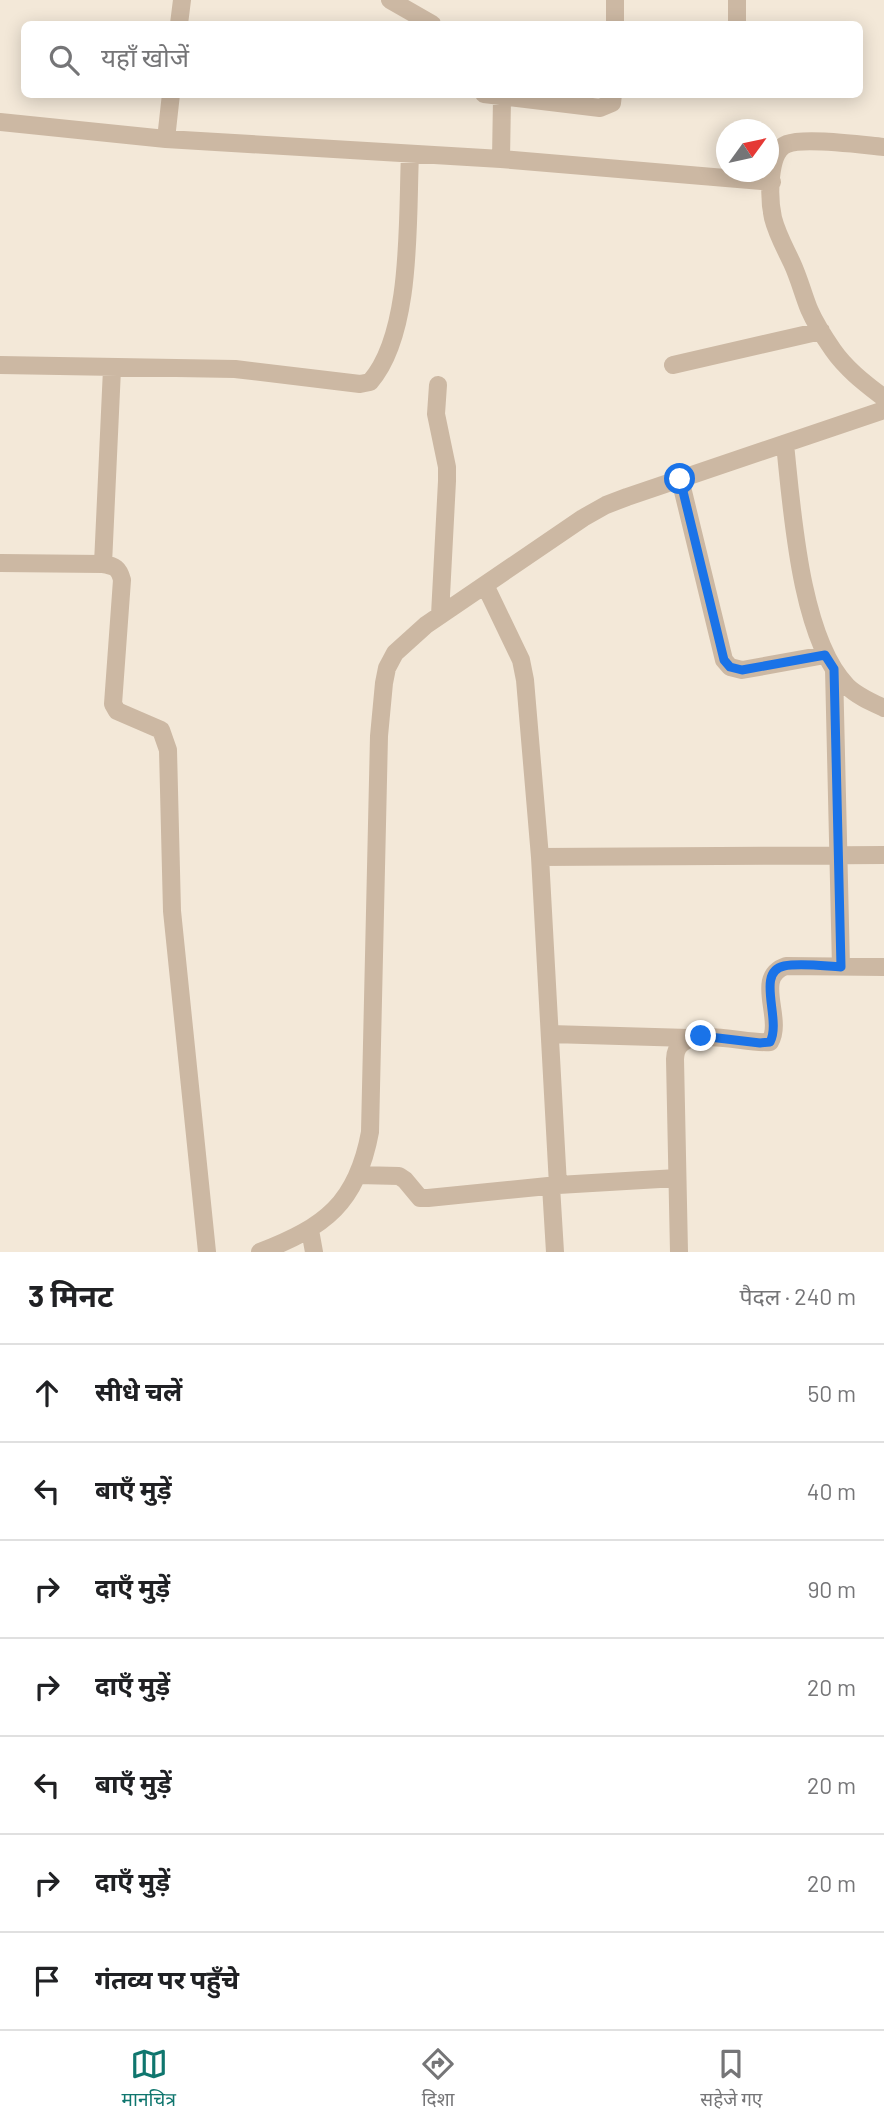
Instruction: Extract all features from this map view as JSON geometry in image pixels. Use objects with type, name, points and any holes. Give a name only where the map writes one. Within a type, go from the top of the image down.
[{"type":"street","points":[[179,21],[182,0]]},
{"type":"street","points":[[390,0],[427,21]]},
{"type":"street","points":[[614,21],[615,0]]},
{"type":"street","points":[[737,0],[737,21]]},
{"type":"street","points":[[166,139],[171,98]]},
{"type":"street","points":[[493,98],[501,159]]},
{"type":"street","points":[[511,98],[600,108],[612,103],[613,98]]},
{"type":"street","points":[[0,122],[166,139],[501,159],[716,176]]},
{"type":"street","points":[[779,150],[788,144],[802,142],[884,146]]},
{"type":"street","points":[[0,365],[235,369],[360,384],[370,382],[386,359],[401,311],[410,154]]},
{"type":"street","points":[[772,182],[773,217],[809,310],[835,353],[855,375],[884,398]]},
{"type":"street","points":[[673,365],[821,331]]},
{"type":"street","points":[[103,564],[112,369]]},
{"type":"street","points":[[438,385],[436,414],[447,467],[440,615]]},
{"type":"street","points":[[260,1252],[310,1230],[329,1215],[347,1194],[365,1157],[370,1132],[379,736],[384,682],[387,668],[395,653],[440,615],[606,505],[884,410]]},
{"type":"street","points":[[785,444],[800,562],[809,605],[830,662],[848,686],[865,699],[884,708]]},
{"type":"street","points":[[680,479],[724,660],[730,667],[742,670],[830,662]]},
{"type":"street","points":[[0,564],[103,564],[114,566],[120,571],[122,580],[113,705],[117,711],[161,730],[168,750],[172,911],[207,1252]]},
{"type":"street","points":[[485,585],[521,660],[528,706],[550,1034],[555,1252]]},
{"type":"street","points":[[830,662],[841,967]]},
{"type":"street","points":[[540,858],[884,855]]},
{"type":"street","points":[[550,1034],[689,1038],[701,1036],[770,1042],[775,1026],[769,990],[776,969],[786,966],[884,967]]},
{"type":"street","points":[[679,1252],[676,1049],[689,1038]]},
{"type":"street","points":[[358,1175],[399,1176],[420,1198],[554,1185],[677,1178]]},
{"type":"street","points":[[310,1230],[314,1252]]},
{"type":"route","points":[[680,479],[724,660],[730,667],[742,670],[825,655],[834,669],[841,967],[786,966],[776,969],[769,990],[775,1026],[770,1042],[701,1036]]}]
